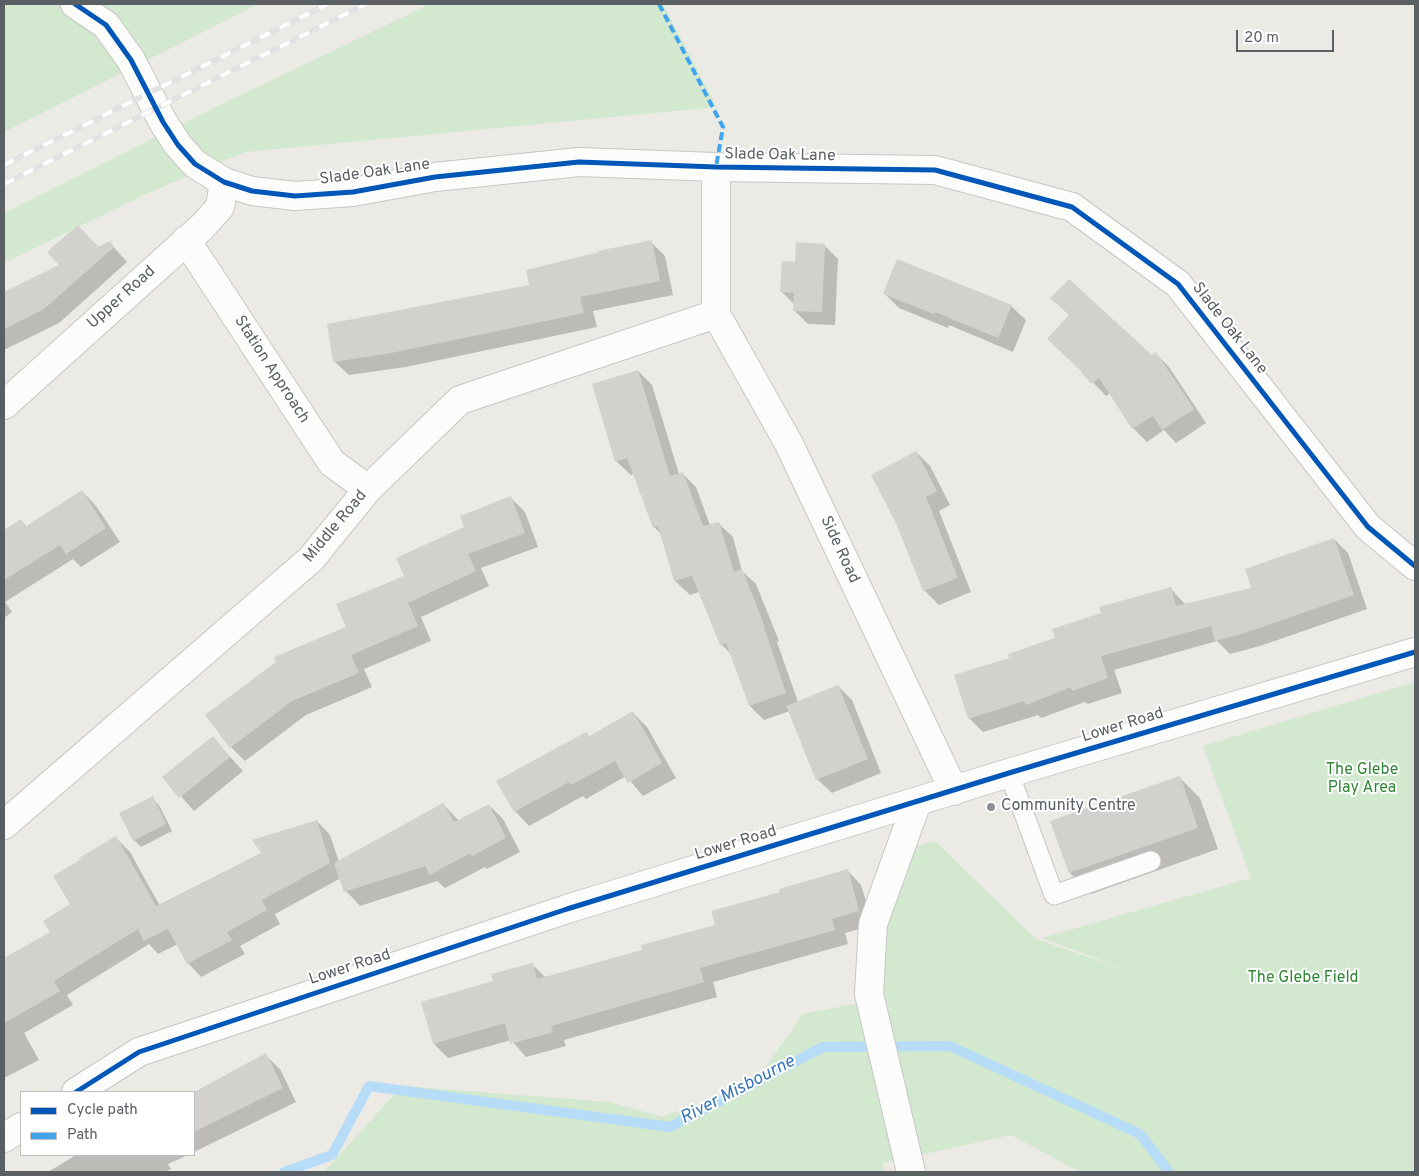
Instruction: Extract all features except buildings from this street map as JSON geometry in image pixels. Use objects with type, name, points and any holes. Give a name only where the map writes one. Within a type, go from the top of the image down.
[{"type":"street","name":"Slade Oak Lane","points":[[75,4],[106,25],[122,46],[163,122],[178,145],[195,164],[224,182],[252,191],[295,196],[353,192],[435,178],[579,162],[716,167],[935,170],[1072,207],[1178,284],[1368,527],[1415,566]]},
{"type":"street","points":[[716,167],[716,314]]},
{"type":"street","name":"Upper Road","points":[[4,405],[203,226],[220,207],[224,182]]},
{"type":"street","name":"Station Approach","points":[[186,240],[332,463],[368,489]]},
{"type":"street","name":"Middle Road","points":[[4,825],[311,559],[368,489],[460,400],[716,314]]},
{"type":"street","name":"Side Road","points":[[716,314],[789,444],[954,791]]},
{"type":"street","name":"Lower Road","points":[[78,1091],[139,1052],[567,909],[1009,773],[1415,652]]},
{"type":"street","points":[[911,1172],[869,994],[873,924],[917,802]]},
{"type":"street","points":[[4,1138],[20,1128]]},
{"type":"lane","points":[[1009,773],[1054,895],[1151,861]]},
{"type":"green space","points":[[4,4],[259,4],[4,132]]},
{"type":"green space","points":[[430,4],[663,4],[717,107],[245,152],[146,194],[4,263],[4,213],[216,107]]},
{"type":"green space","points":[[1415,682],[1415,1172],[1080,1172],[1011,1135],[883,1163],[884,1172],[324,1172],[402,1086],[610,1102],[662,1117],[726,1093],[762,1072],[803,1014],[870,1001],[901,850],[935,841],[1036,939],[1138,974],[1042,938],[1251,878],[1203,746]]},
{"type":"waterway","name":"River Misbourne","points":[[284,1172],[332,1155],[369,1086],[670,1127],[823,1047],[950,1046],[1140,1134],[1169,1172]]},
{"type":"railway","points":[[4,165],[328,4]]},
{"type":"railway","points":[[4,184],[366,4]]},
{"type":"marked path","points":[[659,4],[723,127],[716,167]]},
{"type":"cycle path","points":[[75,4],[106,25],[131,60],[163,122],[178,145],[195,164],[224,182],[252,191],[295,196],[353,192],[435,177],[579,162],[716,167],[935,170],[1072,207],[1178,284],[1368,527],[1415,566]]},
{"type":"cycle path","points":[[78,1091],[139,1052],[567,909],[1009,773],[1415,652]]},
{"type":"place","name":"Community Centre","points":[[991,807]]},
{"type":"park label","name":"The Glebe Play Area","points":[[1362,780]]},
{"type":"park label","name":"The Glebe Field","points":[[1303,979]]}]
